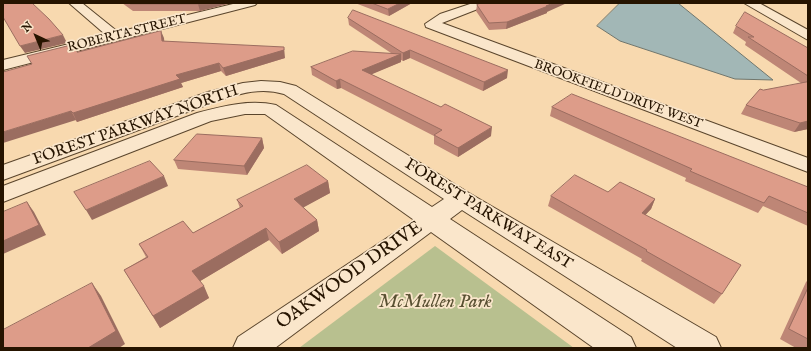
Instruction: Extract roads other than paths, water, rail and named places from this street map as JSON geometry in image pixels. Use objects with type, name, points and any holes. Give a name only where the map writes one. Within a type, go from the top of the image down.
[{"type":"street","points":[[75,3],[116,37]]},
{"type":"street","name":"ROBERTA STREET","points":[[3,65],[251,3]]},
{"type":"street","name":"BROOKFIELD DRIVE WEST","points":[[484,3],[444,17],[431,24],[442,30],[808,165]]},
{"type":"street","points":[[750,3],[808,36]]},
{"type":"street","name":"FOREST PARKWAY NORTH","points":[[3,173],[214,96],[240,88],[271,85]]},
{"type":"street","name":"FOREST PARKWAY EAST","points":[[271,85],[290,90],[461,199],[705,348]]},
{"type":"street","name":"FOREST PARKWAY NORTH","points":[[3,194],[204,117],[226,111],[254,107]]},
{"type":"street","name":"FOREST PARKWAY EAST","points":[[254,107],[270,109],[620,348]]},
{"type":"street","name":"OAKWOOD DRIVE","points":[[249,348],[461,199]]},
{"type":"park label","name":"McMullen Park","points":[[435,303]]}]
